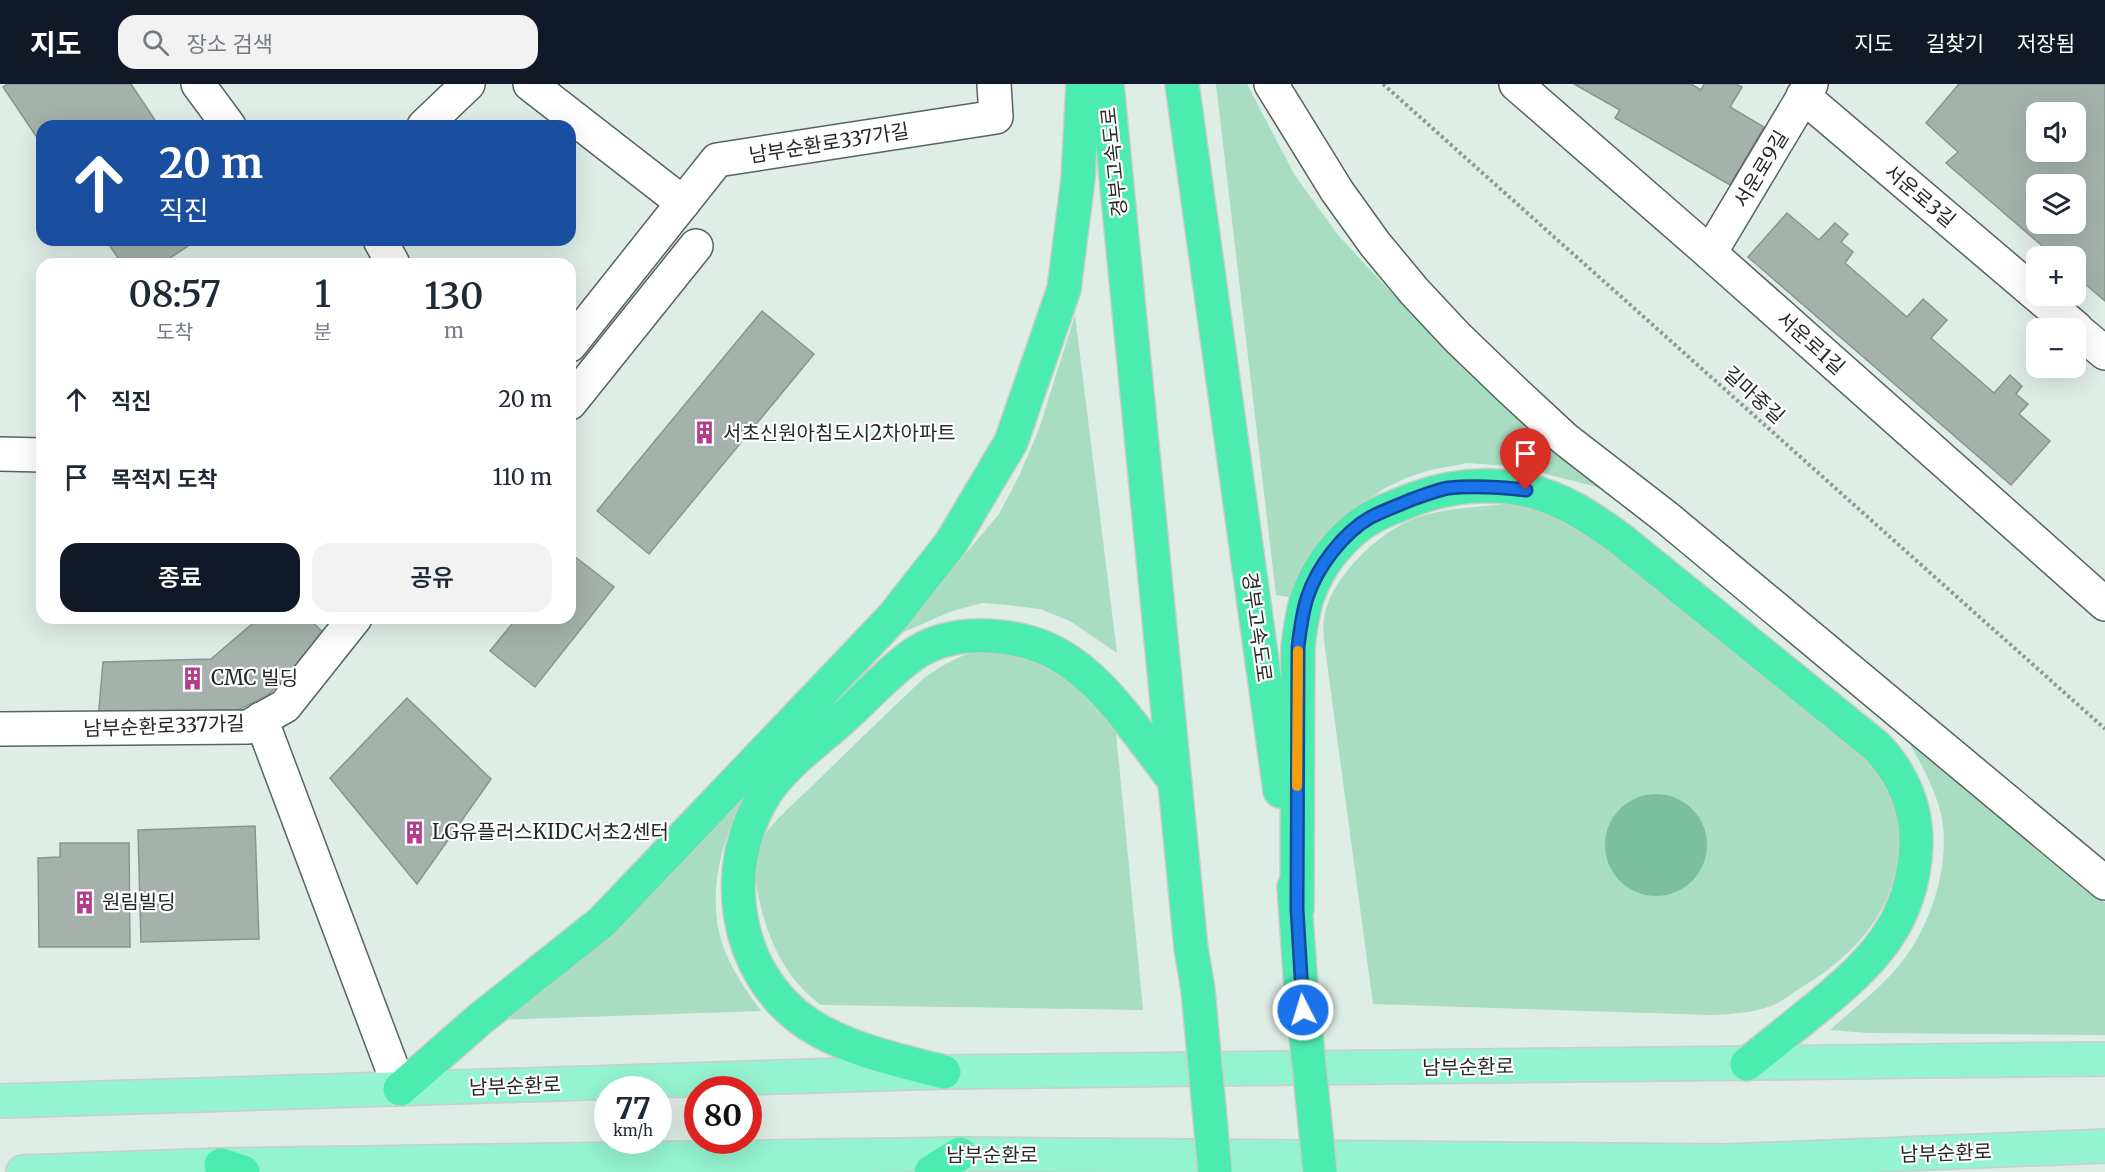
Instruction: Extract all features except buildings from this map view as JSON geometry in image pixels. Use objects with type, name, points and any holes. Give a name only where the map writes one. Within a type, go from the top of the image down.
[{"type":"highway","points":[[400,1089],[480,1019],[602,922],[893,617],[951,543],[1011,442],[1064,289],[1078,180],[1083,84]]},
{"type":"highway","name":"경부고속도로","points":[[1107,84],[1174,780],[1191,948],[1198,990],[1215,1172]]},
{"type":"highway","name":"경부고속도로","points":[[1182,84],[1297,909],[1301,987],[1320,1172]]},
{"type":"highway","points":[[1297,909],[1298,647],[1301,618],[1318,574],[1333,552],[1351,533],[1370,518],[1423,496],[1446,489],[1498,487],[1526,490],[1553,498],[1575,508],[1619,538],[1876,746],[1896,769],[1905,788],[1913,814],[1916,837],[1915,862],[1910,886],[1893,928],[1882,946],[1854,976],[1747,1064]]},
{"type":"highway","points":[[944,1072],[874,1053],[830,1036],[797,1015],[764,979],[751,957],[743,935],[738,891],[739,868],[747,834],[769,789],[791,765],[910,656],[941,642],[958,637],[975,636],[995,636],[1033,644],[1067,661],[1102,691],[1174,780]]},
{"type":"highway","points":[[931,1172],[960,1154]]},
{"type":"main road","name":"남부순환로","points":[[0,1101],[944,1072],[2105,1059]]},
{"type":"main road","name":"남부순환로","points":[[22,1172],[960,1154],[1726,1161],[2105,1146]]},
{"type":"street","points":[[198,84],[225,120]]},
{"type":"street","points":[[430,120],[468,84]]},
{"type":"street","points":[[530,84],[683,203]]},
{"type":"street","name":"남부순환로337가길","points":[[576,337],[717,160],[996,117],[994,84]]},
{"type":"street","points":[[1271,84],[1337,191],[1375,244],[1456,337],[1565,439],[1667,518],[2105,883]]},
{"type":"street","name":"서운로1길","points":[[1516,84],[2105,604]]},
{"type":"street","name":"서운로9길","points":[[1710,254],[1807,90]]},
{"type":"street","name":"서운로3길","points":[[1807,90],[2064,318]]},
{"type":"street","points":[[576,396],[696,246]]},
{"type":"street","name":"서운로3길","points":[[2086,337],[2105,353]]},
{"type":"street","points":[[0,454],[36,455]]},
{"type":"street","name":"남부순환로337가길","points":[[0,729],[248,727],[285,706],[349,624]]},
{"type":"street","points":[[261,719],[400,1089]]},
{"type":"street","points":[[1726,1161],[1764,1172]]},
{"type":"path","name":"길마중길","points":[[1383,84],[2105,729]]},
{"type":"shaded area","points":[[1216,84],[1247,84],[1294,174],[1338,235],[1412,315],[1489,390],[1613,491],[1519,467],[1468,463],[1430,470],[1383,489],[1363,504],[1295,598],[1276,595]]},
{"type":"shaded area","points":[[1075,315],[1117,653],[1070,621],[1040,609],[1008,605],[982,603],[952,611],[897,635],[999,514],[1019,476],[1039,429]]},
{"type":"shaded area","points":[[1516,503],[1579,523],[1882,774],[1898,818],[1896,868],[1890,890],[1870,928],[1855,945],[1821,974],[1783,1000],[1749,1012],[1712,1015],[1373,1004],[1325,648],[1326,609],[1334,590],[1353,564],[1377,541],[1403,524],[1428,514]]},
{"type":"shaded area","points":[[983,650],[1032,657],[1075,684],[1105,715],[1116,733],[1143,1010],[821,1005],[788,971],[771,939],[761,907],[756,875],[757,854],[763,836],[783,813],[924,678],[959,657]]},
{"type":"shaded area","points":[[1902,731],[2105,903],[2105,1035],[1868,1033],[1830,1030],[1881,985],[1909,953],[1936,896],[1943,854],[1944,833],[1941,814],[1930,782]]},
{"type":"shaded area","points":[[747,794],[730,827],[719,864],[716,884],[717,922],[728,959],[761,1011],[496,1020],[680,862]]},
{"type":"shaded area","points":[[1656,794],[1675,798],[1692,809],[1703,826],[1707,845],[1703,864],[1692,881],[1675,892],[1656,896],[1637,892],[1620,881],[1609,864],[1605,845],[1609,826],[1620,809],[1637,798]]},
{"type":"slow traffic","points":[[1297,786],[1298,651]]},
{"type":"place","name":"서초신원아침도시2차아파트","points":[[705,433]]},
{"type":"place","name":"CMC 빌딩","points":[[193,678]]},
{"type":"place","name":"LG유플러스KIDC서초2센터","points":[[414,832]]},
{"type":"place","name":"원림빌딩","points":[[84,902]]},
{"type":"route","points":[[1303,1010],[1297,909],[1298,647],[1301,618],[1308,596],[1318,574],[1333,552],[1351,533],[1370,518],[1393,507],[1446,489],[1471,486],[1526,490]]}]
